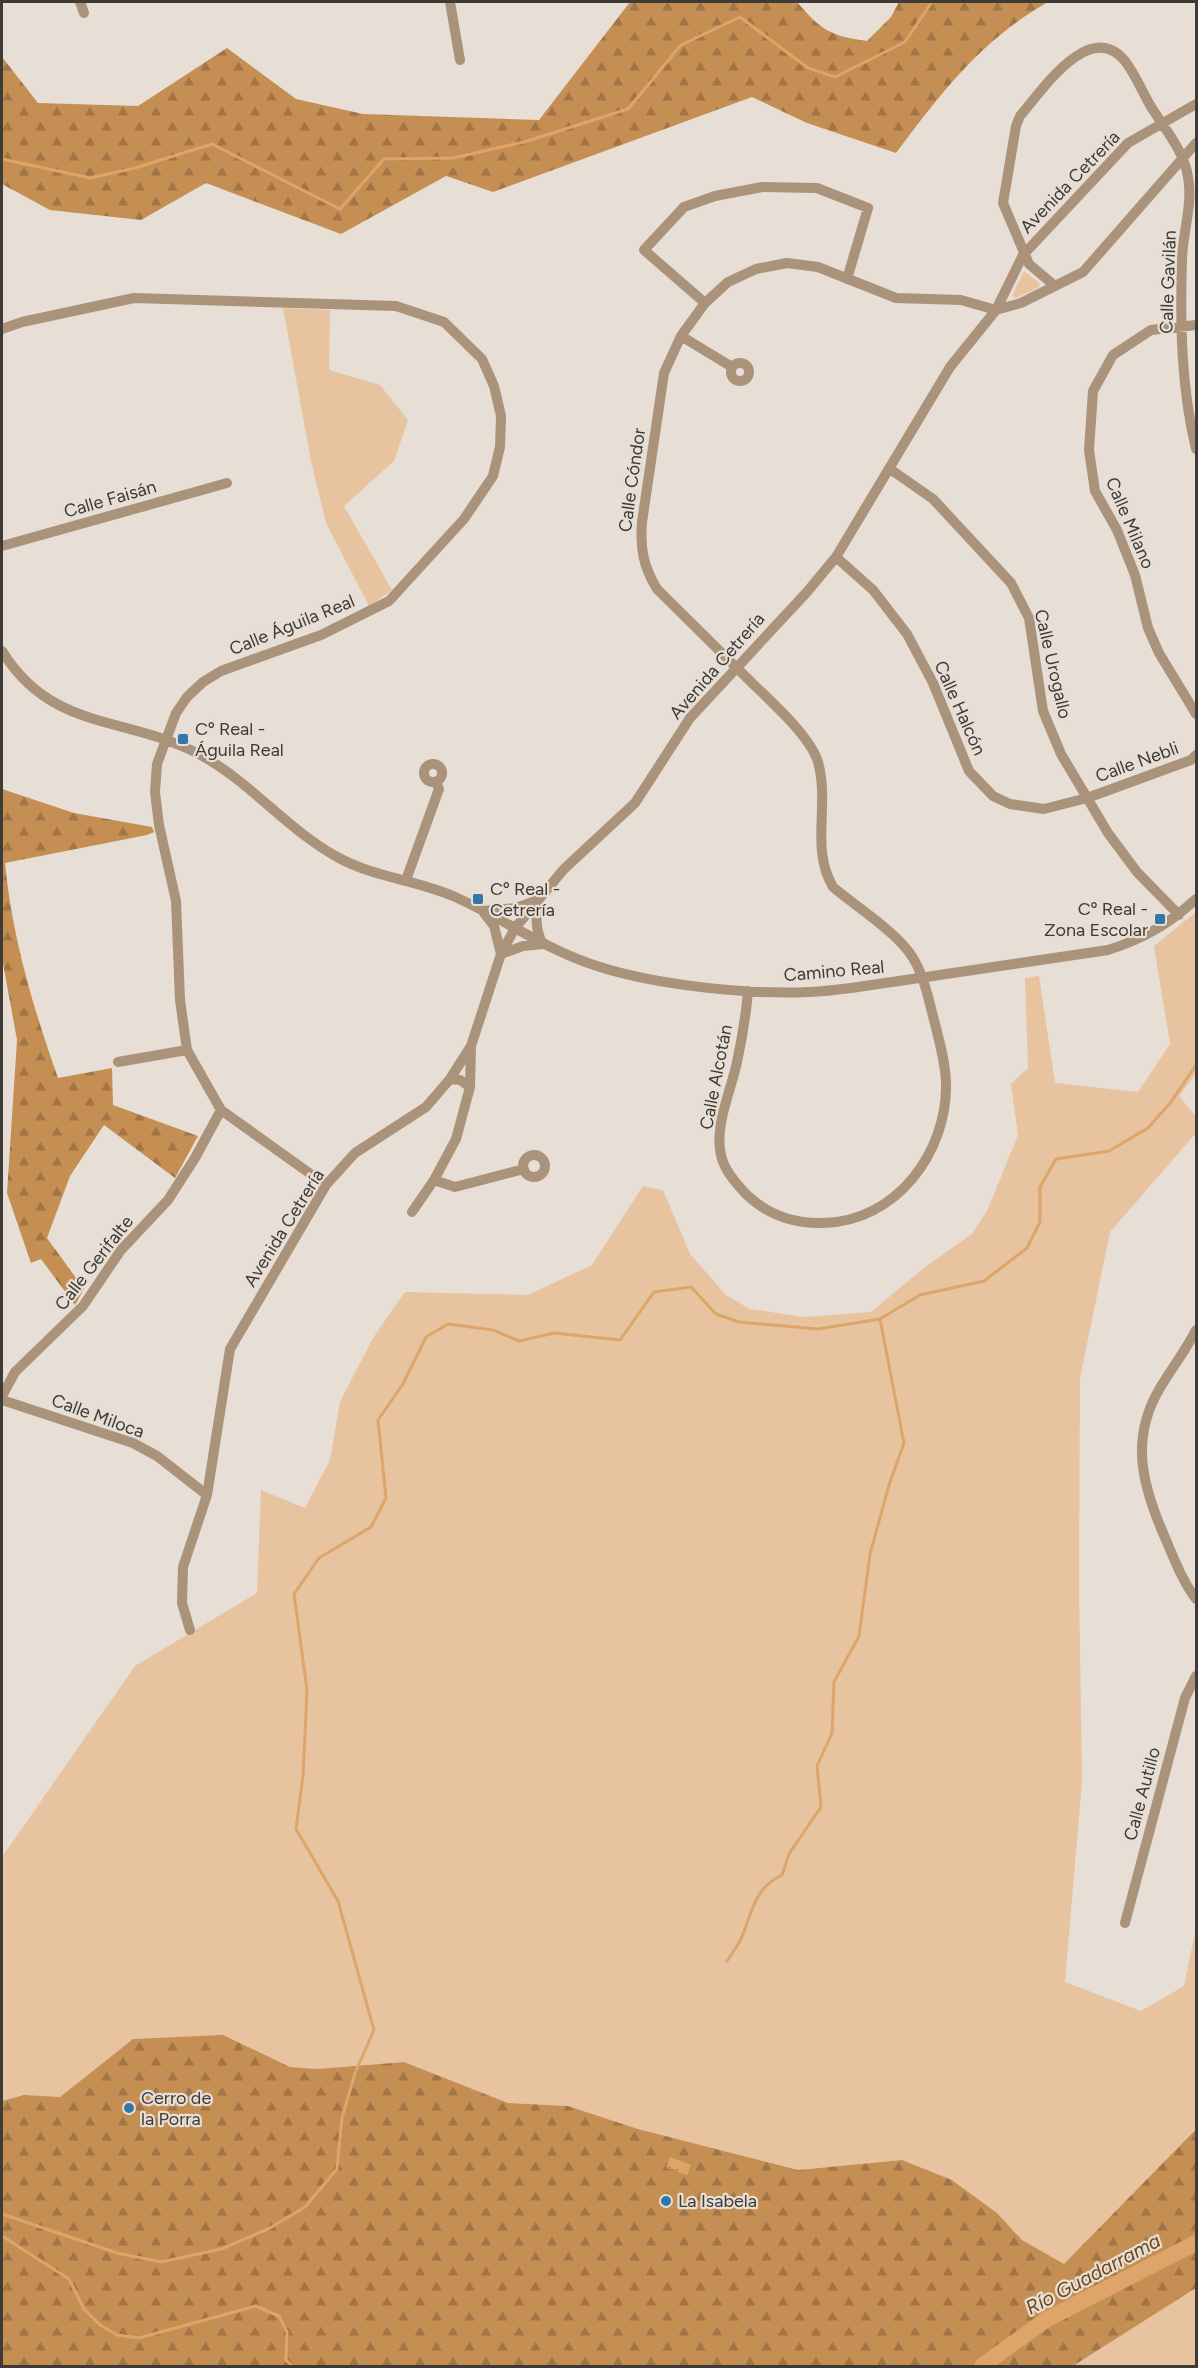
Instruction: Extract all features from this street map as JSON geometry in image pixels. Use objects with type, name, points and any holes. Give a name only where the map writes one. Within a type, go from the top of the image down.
[{"type":"street","points":[[80,2],[84,13]]},
{"type":"street","points":[[450,2],[460,60]]},
{"type":"street","name":"Calle Gavilán","points":[[1023,255],[1003,203],[1016,126],[1020,116],[1074,57],[1091,48],[1103,48],[1114,52],[1124,61],[1183,159],[1190,193],[1182,255],[1181,325],[1188,414],[1197,449]]},
{"type":"street","name":"Avenida Cetrería","points":[[190,1630],[182,1604],[183,1567],[207,1495],[230,1348],[326,1185],[355,1153],[426,1107],[450,1079],[471,1046],[501,954],[514,928],[564,869],[635,803],[690,718],[807,592],[836,557],[950,367],[996,310],[1023,255],[1128,143],[1197,104]]},
{"type":"street","points":[[996,310],[1021,303],[1083,272],[1197,143]]},
{"type":"street","points":[[705,303],[644,250],[684,207],[716,196],[762,187],[817,189],[868,208],[847,279]]},
{"type":"street","points":[[1023,255],[1039,274],[1055,286]]},
{"type":"street","name":"Calle Cóndor","points":[[922,978],[904,945],[833,887],[821,865],[822,797],[817,761],[793,723],[657,589],[646,571],[640,546],[664,373],[681,336],[705,303],[728,282],[756,269],[777,265],[818,267],[896,298],[962,300],[996,310]]},
{"type":"street","name":"Calle Águila Real","points":[[2,329],[22,322],[134,298],[396,306],[444,322],[482,359],[494,386],[501,416],[500,447],[493,476],[464,519],[389,600],[321,635],[221,671],[187,697],[165,738],[157,764],[154,792],[176,901],[180,1000],[188,1050],[221,1110],[326,1185]]},
{"type":"street","name":"Calle Milano","points":[[1197,325],[1151,330],[1113,355],[1093,391],[1089,450],[1095,491],[1118,530],[1135,575],[1148,628],[1159,653],[1197,714]]},
{"type":"street","points":[[681,336],[732,367]]},
{"type":"street","name":"Calle Urogallo","points":[[890,470],[933,499],[1011,583],[1029,618],[1043,711],[1061,754],[1087,798],[1137,872],[1179,915]]},
{"type":"street","name":"Calle Faisán","points":[[2,546],[227,483]]},
{"type":"street","name":"Calle Halcón","points":[[836,557],[873,590],[907,634],[933,683],[969,771],[980,785],[993,796],[1027,809],[1044,809],[1087,798]]},
{"type":"street","name":"Camino Real","points":[[2,651],[13,669],[37,693],[63,709],[87,719],[165,738],[236,776],[311,842],[344,861],[452,896],[543,944],[621,973],[748,991],[812,992],[922,978],[1108,950],[1146,937],[1179,915],[1197,899]]},
{"type":"street","name":"Calle Nebli","points":[[1087,798],[1191,760],[1197,755]]},
{"type":"street","points":[[406,880],[439,789],[436,782]]},
{"type":"street","points":[[538,900],[537,933],[543,944],[523,946],[501,954],[494,926],[483,911],[516,908],[538,900]]},
{"type":"street","name":"Calle Alcotán","points":[[748,991],[738,1061],[719,1133],[721,1157],[734,1181],[755,1202],[776,1216],[809,1223],[838,1223],[867,1214],[892,1202],[920,1169],[932,1148],[944,1108],[946,1083],[943,1053],[922,978]]},
{"type":"street","points":[[412,1212],[434,1180],[456,1139],[470,1087],[471,1046]]},
{"type":"street","points":[[118,1062],[188,1050]]},
{"type":"street","points":[[450,1079],[460,1080],[470,1087]]},
{"type":"street","name":"Calle Gerifalte","points":[[2,1398],[15,1372],[83,1306],[121,1250],[168,1200],[195,1158],[221,1110]]},
{"type":"street","points":[[434,1180],[455,1186],[524,1169]]},
{"type":"street","points":[[1197,1330],[1159,1390],[1148,1415],[1141,1466],[1149,1501],[1186,1585],[1197,1599]]},
{"type":"street","name":"Calle Miloca","points":[[2,1398],[133,1443],[157,1456],[207,1495]]},
{"type":"street","name":"Calle Autillo","points":[[1125,1923],[1185,1698],[1197,1676]]},
{"type":"shaded area","points":[[1024,271],[1040,284],[1039,287],[1016,298],[1012,296]]},
{"type":"shaded area","points":[[283,308],[330,310],[329,370],[380,385],[408,420],[394,461],[344,506],[392,590],[369,606],[326,523],[311,461]]},
{"type":"shaded area","points":[[1196,912],[1196,1074],[1179,1096],[1196,1117],[1196,1133],[1110,1232],[1080,1378],[1079,1586],[1082,1781],[1065,1982],[1141,2011],[1184,1986],[1196,1928],[1196,2128],[1064,2265],[1022,2240],[997,2213],[952,2180],[902,2160],[798,2170],[638,2129],[568,2106],[508,2103],[404,2062],[317,2069],[290,2067],[264,2056],[165,2038],[133,2039],[59,2098],[24,2095],[2,2101],[2,1857],[135,1666],[257,1593],[261,1490],[305,1508],[330,1460],[340,1402],[373,1338],[405,1292],[528,1295],[592,1265],[643,1186],[663,1190],[690,1254],[726,1295],[750,1309],[804,1317],[871,1312],[925,1267],[972,1234],[988,1209],[1018,1135],[1011,1084],[1028,1068],[1025,978],[1039,976],[1055,1083],[1138,1092],[1170,1044],[1154,946]]},
{"type":"shaded area","points":[[1196,2288],[1196,2366],[1073,2366]]},
{"type":"green space","points":[[630,2],[797,2],[827,30],[844,37],[867,41],[891,17],[899,2],[1048,2],[1002,33],[982,51],[946,89],[896,153],[807,123],[752,97],[493,192],[446,176],[341,234],[206,183],[141,220],[50,210],[2,184],[2,57],[38,103],[138,106],[227,48],[296,99],[363,114],[539,120]]},
{"type":"green space","points":[[2,789],[74,813],[152,827],[154,832],[147,835],[5,863],[8,891],[25,972],[58,1078],[112,1068],[113,1105],[198,1136],[175,1178],[104,1125],[70,1176],[47,1238],[84,1289],[75,1305],[41,1259],[31,1263],[7,1193],[17,1040],[2,958]]},
{"type":"green space","points":[[223,2035],[290,2067],[317,2069],[404,2062],[508,2103],[568,2106],[638,2129],[798,2170],[902,2160],[952,2180],[997,2213],[1022,2240],[1064,2264],[1196,2129],[1196,2288],[1073,2366],[2,2366],[2,2101],[24,2095],[60,2097],[133,2039]]},
{"type":"water","points":[[670,2157],[691,2165],[687,2175],[666,2168]]},
{"type":"waterway","points":[[2,159],[90,178],[135,168],[212,144],[340,209],[384,159],[453,158],[524,142],[628,109],[681,45],[740,17],[808,68],[835,77],[905,42],[932,2]]},
{"type":"waterway","points":[[2,2214],[117,2253],[161,2262],[221,2249],[268,2229],[305,2207],[337,2169],[342,2118],[355,2073],[374,2030],[338,1901],[296,1829],[303,1776],[307,1690],[294,1594],[319,1558],[371,1527],[386,1498],[378,1420],[403,1384],[426,1337],[448,1324],[493,1330],[519,1341],[554,1333],[620,1340],[654,1292],[691,1287],[716,1314],[739,1322],[818,1329],[880,1319],[920,1295],[984,1281],[1027,1248],[1040,1222],[1040,1187],[1056,1159],[1109,1151],[1148,1128],[1171,1102],[1196,1065]]},
{"type":"waterway","points":[[727,1961],[740,1941],[759,1895],[772,1881],[782,1875],[789,1854],[821,1807],[817,1766],[832,1733],[834,1682],[859,1636],[870,1554],[889,1485],[904,1443],[880,1319]]},
{"type":"waterway","points":[[2,2236],[69,2279],[84,2309],[100,2325],[117,2335],[139,2338],[256,2306],[279,2316],[287,2332],[286,2360],[292,2366]]},
{"type":"waterway","name":"Río Guadarrama","points":[[982,2366],[1047,2319],[1196,2243]]},
{"type":"place","name":"Cº Real - Águila Real","points":[[183,739]]},
{"type":"place","name":"Cº Real - Cetrería","points":[[478,899]]},
{"type":"place","name":"Cº Real - Zona Escolar","points":[[1160,919]]},
{"type":"place","name":"Cerro de la Porra","points":[[129,2108]]},
{"type":"place","name":"La Isabela","points":[[666,2201]]}]
